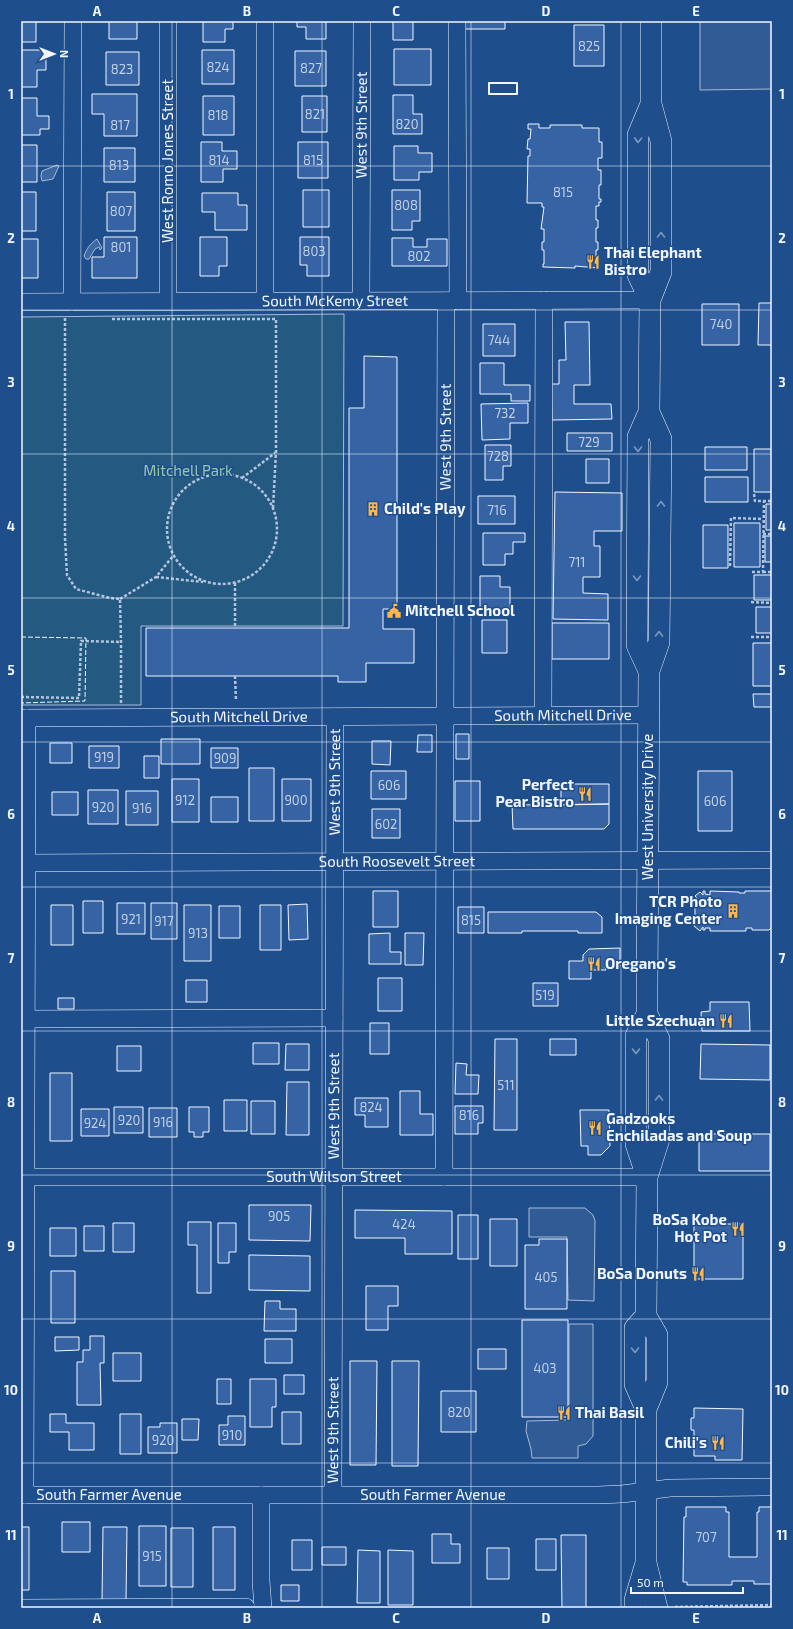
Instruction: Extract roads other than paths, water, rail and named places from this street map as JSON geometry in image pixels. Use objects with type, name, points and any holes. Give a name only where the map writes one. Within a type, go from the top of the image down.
[{"type":"main road","name":"West University Drive","points":[[635,1608],[635,1600],[646,1563],[646,1409],[656,1382],[657,1344],[657,1335],[646,1316],[647,1177],[636,1144],[636,1036],[647,1014],[648,715],[648,671],[637,645],[638,437],[649,412],[650,300],[638,275],[638,135],[650,104],[650,21]]},
{"type":"main road","name":"West University Drive","points":[[646,1563],[665,1608]]},
{"type":"street","points":[[69,302],[73,21]]},
{"type":"street","name":"West Romo Jones Street","points":[[168,21],[168,301]]},
{"type":"street","points":[[265,21],[265,301]]},
{"type":"street","name":"West 9th Street","points":[[361,301],[362,21]]},
{"type":"street","name":"West 9th Street","points":[[444,1177],[445,717],[457,21]]},
{"type":"street","points":[[543,716],[544,300]]},
{"type":"street","name":"South McKemy Street","points":[[21,302],[650,300]]},
{"type":"street","name":"South Mitchell Drive","points":[[24,718],[648,715]]},
{"type":"street","name":"West 9th Street","points":[[333,1494],[335,717]]},
{"type":"street","points":[[23,1495],[24,718]]},
{"type":"street","name":"South Roosevelt Street","points":[[24,863],[647,859],[772,860]]},
{"type":"street","points":[[23,1019],[334,1018]]},
{"type":"street","name":"South Wilson Street","points":[[23,1177],[647,1177]]},
{"type":"street","name":"South Farmer Avenue","points":[[23,1495],[598,1495],[622,1494],[670,1488],[772,1487]]},
{"type":"street","points":[[261,1495],[260,1581],[263,1608]]},
{"type":"street","points":[[21,1608],[246,1607]]},
{"type":"place","name":"Thai Elephant Bistro","points":[[593,262]]},
{"type":"place","name":"Child's Play","points":[[373,509]]},
{"type":"place","name":"Mitchell School","points":[[394,611]]},
{"type":"place","name":"Perfect Pear Bistro","points":[[585,794]]},
{"type":"place","name":"TCR Photo Imaging Center","points":[[733,911]]},
{"type":"place","name":"Oregano's","points":[[594,964]]},
{"type":"place","name":"Little Szechuan","points":[[726,1021]]},
{"type":"place","name":"Gadzooks Enchiladas and Soup","points":[[595,1128]]},
{"type":"place","name":"BoSa Kobe Hot Pot","points":[[738,1229]]},
{"type":"place","name":"BoSa Donuts","points":[[698,1274]]},
{"type":"place","name":"Thai Basil","points":[[564,1413]]},
{"type":"place","name":"Chili's","points":[[718,1443]]},
{"type":"park label","name":"Mitchell Park","points":[[188,471]]}]
